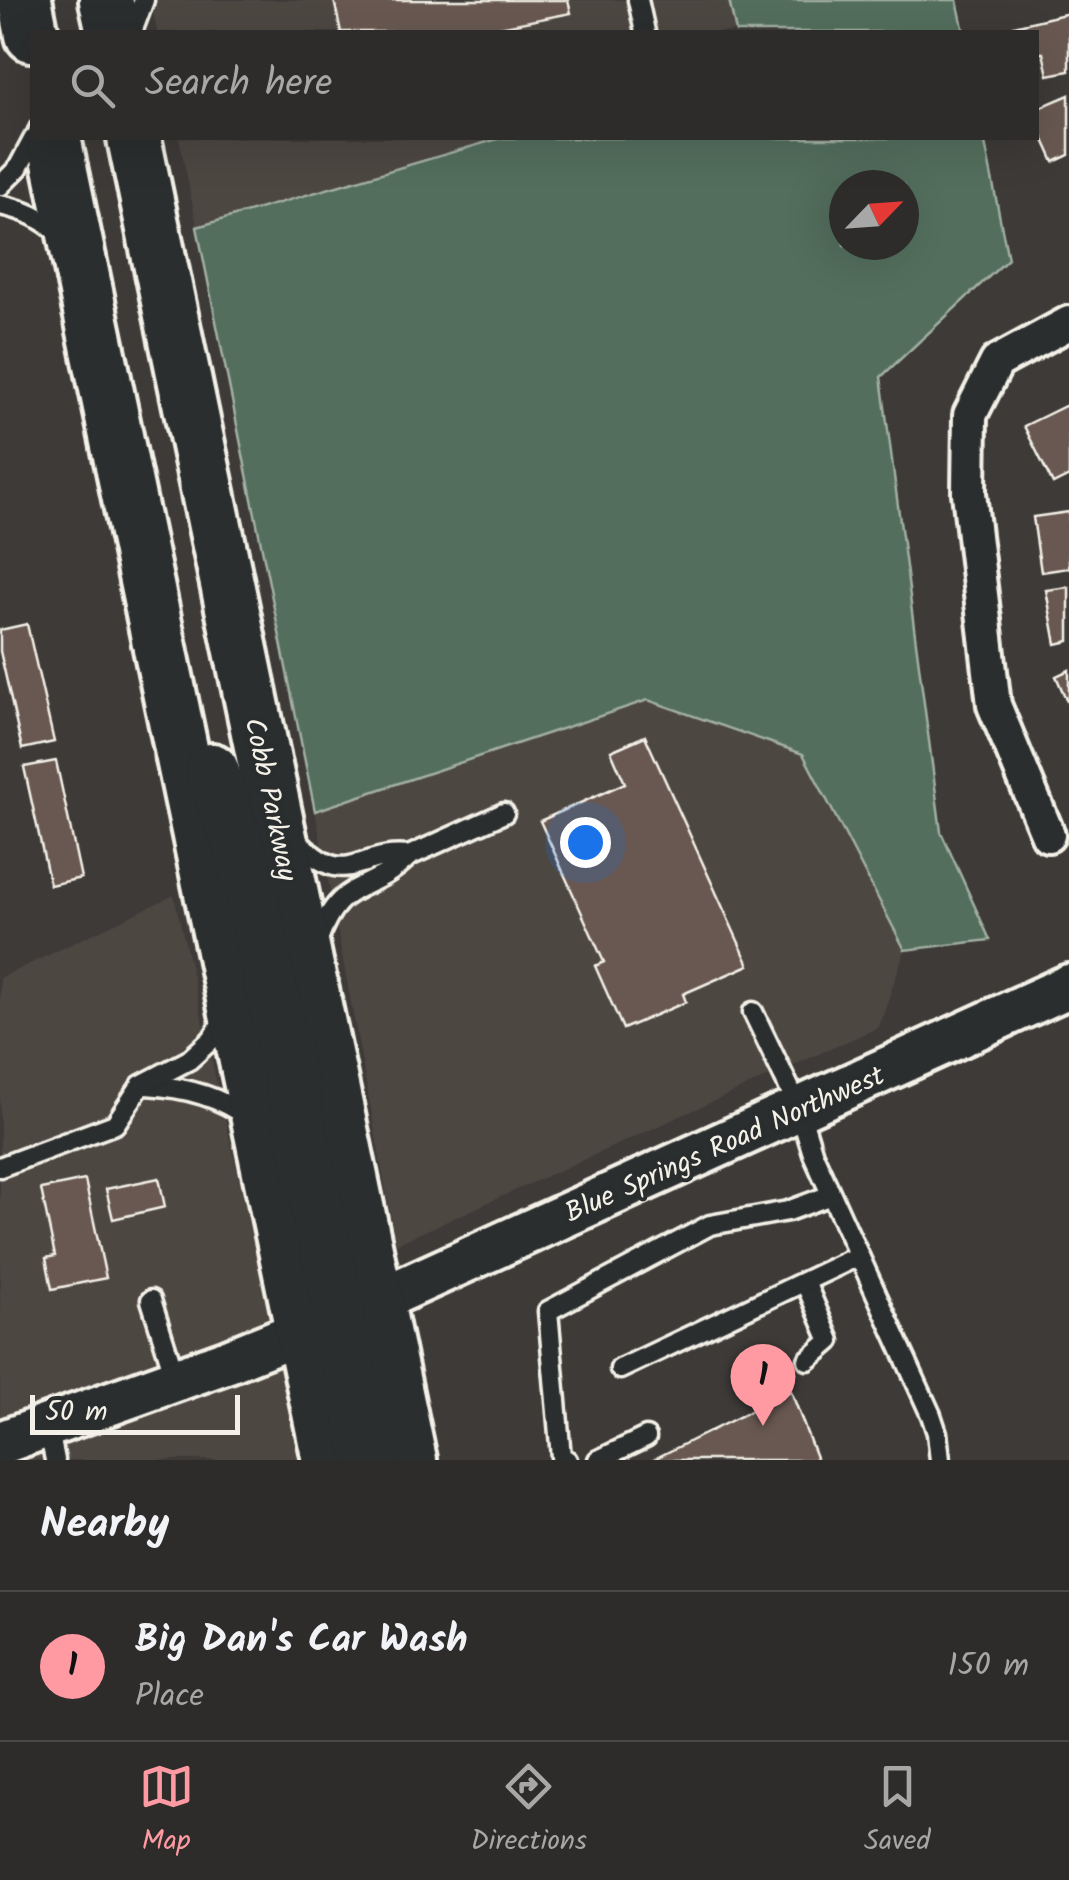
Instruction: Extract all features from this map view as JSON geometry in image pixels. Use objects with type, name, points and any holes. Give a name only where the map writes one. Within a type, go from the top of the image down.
[{"type":"main road","points":[[25,0],[31,30]]},
{"type":"main road","points":[[106,0],[112,30]]},
{"type":"main road","name":"Cobb Parkway","points":[[54,140],[258,1128],[340,1317],[410,1460]]},
{"type":"main road","name":"Cobb Parkway","points":[[134,140],[308,972],[340,1317],[329,1460]]},
{"type":"main road","points":[[166,681],[205,751],[242,857],[370,1460]]},
{"type":"street","points":[[1048,835],[994,706],[968,493],[970,416],[997,362],[1069,324]]},
{"type":"street","name":"Blue Springs Road Northwest","points":[[0,1443],[52,1443],[176,1380],[340,1317],[1069,986]]},
{"type":"lane","points":[[133,30],[144,0]]},
{"type":"lane","points":[[638,0],[644,30]]},
{"type":"lane","points":[[0,186],[18,168],[33,140]]},
{"type":"lane","points":[[0,206],[24,210],[46,221],[76,248]]},
{"type":"lane","points":[[308,972],[336,904],[368,880],[398,867],[409,856],[504,812]]},
{"type":"lane","points":[[275,816],[307,851],[326,864],[342,868],[394,854],[409,856]]},
{"type":"lane","points":[[0,1167],[115,1124],[140,1085],[176,1068],[201,1050],[221,1026],[232,1000]]},
{"type":"lane","points":[[753,1012],[800,1108],[813,1154],[931,1416],[938,1433],[940,1460]]},
{"type":"lane","points":[[140,1085],[197,1092],[235,1108],[258,1128]]},
{"type":"lane","points":[[566,1460],[562,1456],[548,1312],[710,1225],[788,1211],[831,1195]]},
{"type":"lane","points":[[620,1369],[858,1256]]},
{"type":"lane","points":[[805,1282],[830,1342],[808,1360]]},
{"type":"lane","points":[[151,1300],[176,1380]]},
{"type":"lane","points":[[598,1460],[646,1437]]},
{"type":"shaded area","points":[[151,0],[729,0],[736,30],[157,30]]},
{"type":"shaded area","points":[[179,140],[494,140],[197,227]]},
{"type":"shaded area","points":[[649,700],[803,753],[905,950],[879,1027],[396,1244],[315,811]]},
{"type":"shaded area","points":[[174,895],[303,1460],[0,1460],[0,978]]},
{"type":"green space","points":[[729,0],[957,0],[964,30],[736,30]]},
{"type":"green space","points":[[494,140],[984,140],[1008,259],[881,377],[941,832],[990,940],[905,950],[803,754],[648,700],[315,811],[197,227]]},
{"type":"building","points":[[334,0],[568,0],[571,13],[484,30],[341,30]]},
{"type":"building","points":[[1069,13],[1069,71],[1048,75],[1043,53],[1039,54],[1039,30],[1015,30],[1014,26]]},
{"type":"building","points":[[1069,95],[1069,155],[1054,162],[1039,129],[1039,108]]},
{"type":"building","points":[[1069,404],[1069,476],[1053,484],[1024,426]]},
{"type":"building","points":[[1069,512],[1069,568],[1041,572],[1033,517]]},
{"type":"building","points":[[1069,587],[1069,641],[1056,644],[1046,590]]},
{"type":"building","points":[[27,624],[54,742],[22,749],[0,651],[0,630]]},
{"type":"building","points":[[1069,670],[1069,706],[1056,676]]},
{"type":"building","points":[[645,736],[749,965],[683,994],[686,1002],[623,1029],[595,966],[604,962],[540,821],[625,783],[611,751]]},
{"type":"building","points":[[56,761],[81,878],[50,885],[24,767]]},
{"type":"building","points":[[159,1178],[165,1207],[113,1219],[106,1189]]},
{"type":"building","points":[[85,1180],[106,1278],[52,1289],[46,1258],[55,1256],[41,1189]]},
{"type":"building","points":[[791,1391],[817,1460],[652,1460]]},
{"type":"place","name":"Big Dan's Car Wash","points":[[763,1426]]}]
